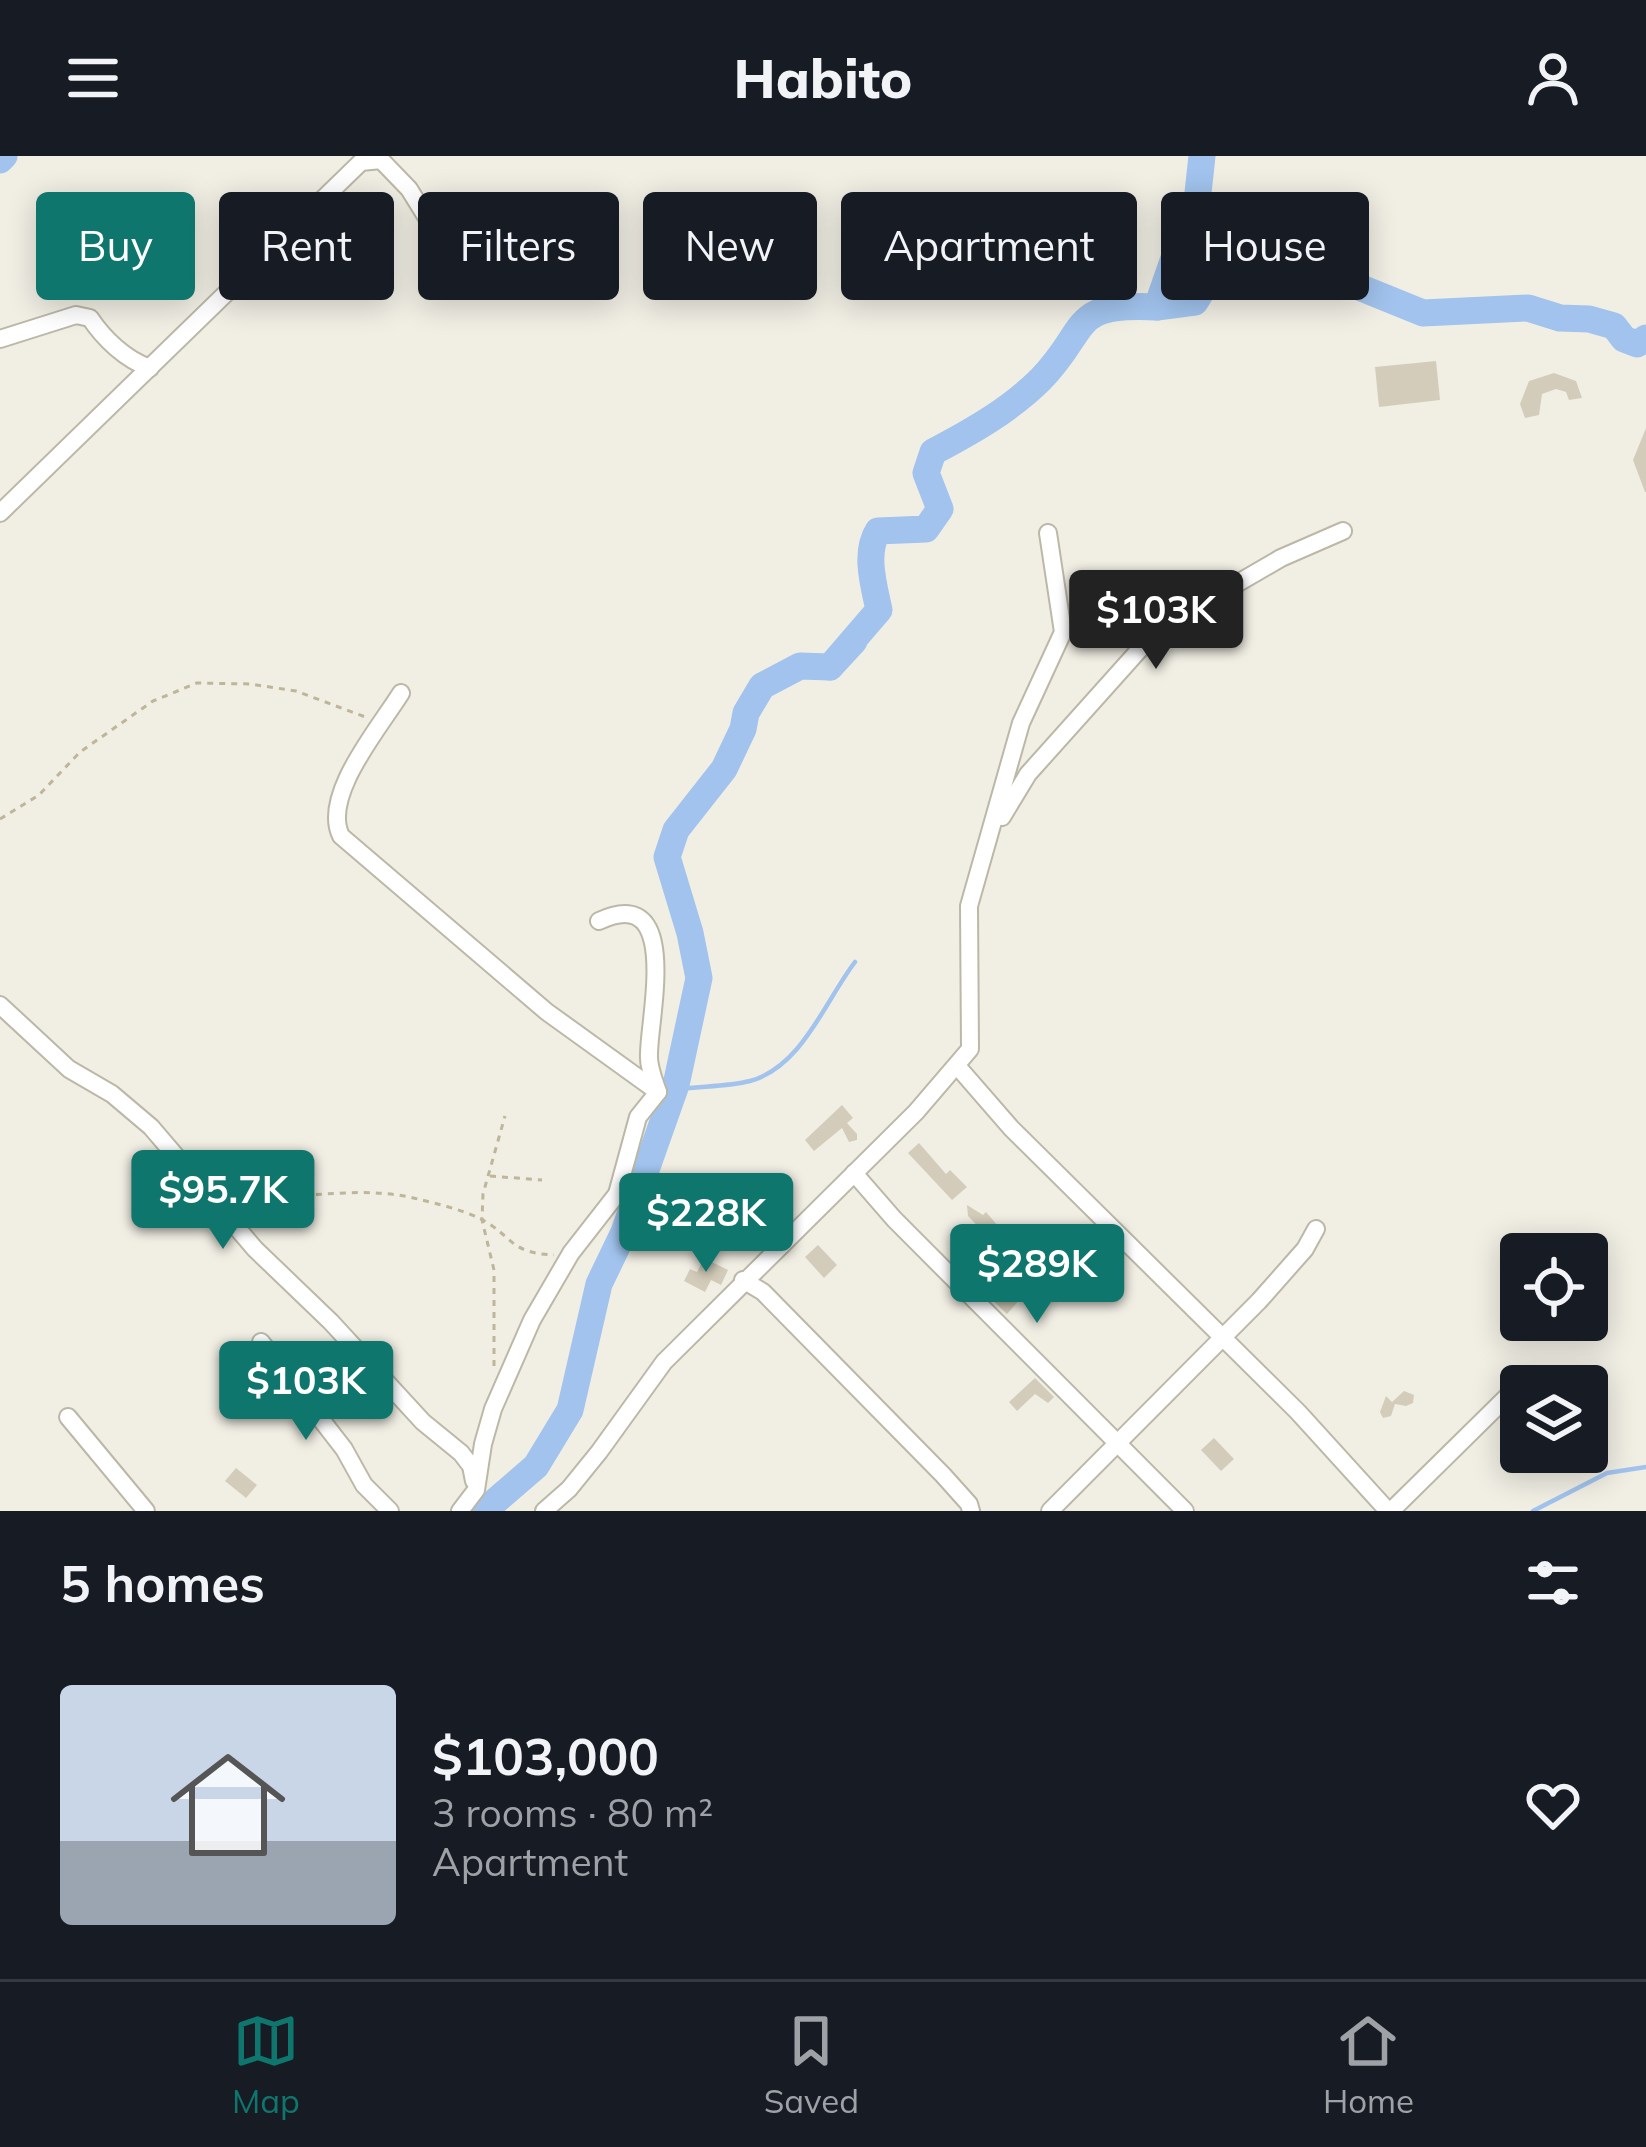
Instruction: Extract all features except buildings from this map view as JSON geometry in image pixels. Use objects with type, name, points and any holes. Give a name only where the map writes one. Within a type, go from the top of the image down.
[{"type":"street","points":[[0,513],[361,163],[381,160],[418,202]]},
{"type":"street","points":[[0,339],[76,315],[90,318],[103,338],[150,368]]},
{"type":"street","points":[[988,838],[1028,774],[1157,630],[1281,558],[1343,531]]},
{"type":"street","points":[[544,1511],[599,1452],[664,1362],[958,1067],[970,1049],[969,906],[1021,723],[1064,632],[1048,533]]},
{"type":"street","points":[[401,693],[350,773],[335,808],[341,836],[491,968],[658,1092]]},
{"type":"street","points":[[599,921],[615,914],[637,916],[654,948],[658,986],[648,1058],[658,1092]]},
{"type":"street","points":[[0,1005],[69,1069],[112,1094],[151,1126],[255,1249],[461,1454],[471,1466],[476,1490]]},
{"type":"street","points":[[958,1067],[1011,1128],[1048,1160],[1390,1511],[1500,1403]]},
{"type":"street","points":[[460,1511],[476,1490],[494,1409],[532,1320],[571,1253],[617,1194],[638,1118],[658,1092]]},
{"type":"street","points":[[854,1173],[894,1219],[1185,1511]]},
{"type":"street","points":[[1050,1511],[1282,1275],[1316,1229]]},
{"type":"street","points":[[743,1280],[763,1292],[943,1475],[971,1511]]},
{"type":"street","points":[[261,1342],[344,1449],[364,1485],[390,1511]]},
{"type":"street","points":[[68,1418],[146,1511]]},
{"type":"path","points":[[0,819],[39,795],[80,752],[152,701],[197,683],[296,691],[382,723]]},
{"type":"path","points":[[494,1363],[494,1270],[482,1220],[488,1176],[505,1116]]},
{"type":"path","points":[[488,1176],[542,1180]]},
{"type":"path","points":[[202,1185],[256,1198],[376,1190],[482,1220],[513,1246],[533,1254],[571,1253]]},
{"type":"waterway","points":[[0,160],[4,156]]},
{"type":"waterway","points":[[854,641],[830,667],[879,610],[871,559],[878,531],[926,529],[940,509],[926,473],[933,452],[990,420],[1029,390],[1094,314],[1157,307],[1173,261],[1191,257],[1202,156]]},
{"type":"waterway","points":[[1157,307],[1195,302],[1209,279],[1232,275],[1349,283],[1423,313],[1528,308],[1614,326],[1624,339],[1637,344],[1646,338]]},
{"type":"waterway","points":[[484,1511],[536,1466],[570,1410],[599,1284],[624,1232],[676,1085],[699,978],[667,857],[676,830],[724,769],[762,686],[800,666],[830,667]]},
{"type":"waterway","points":[[674,1090],[750,1081],[784,1062],[811,1031],[855,962]]},
{"type":"waterway","points":[[1533,1511],[1607,1473],[1646,1467]]}]
